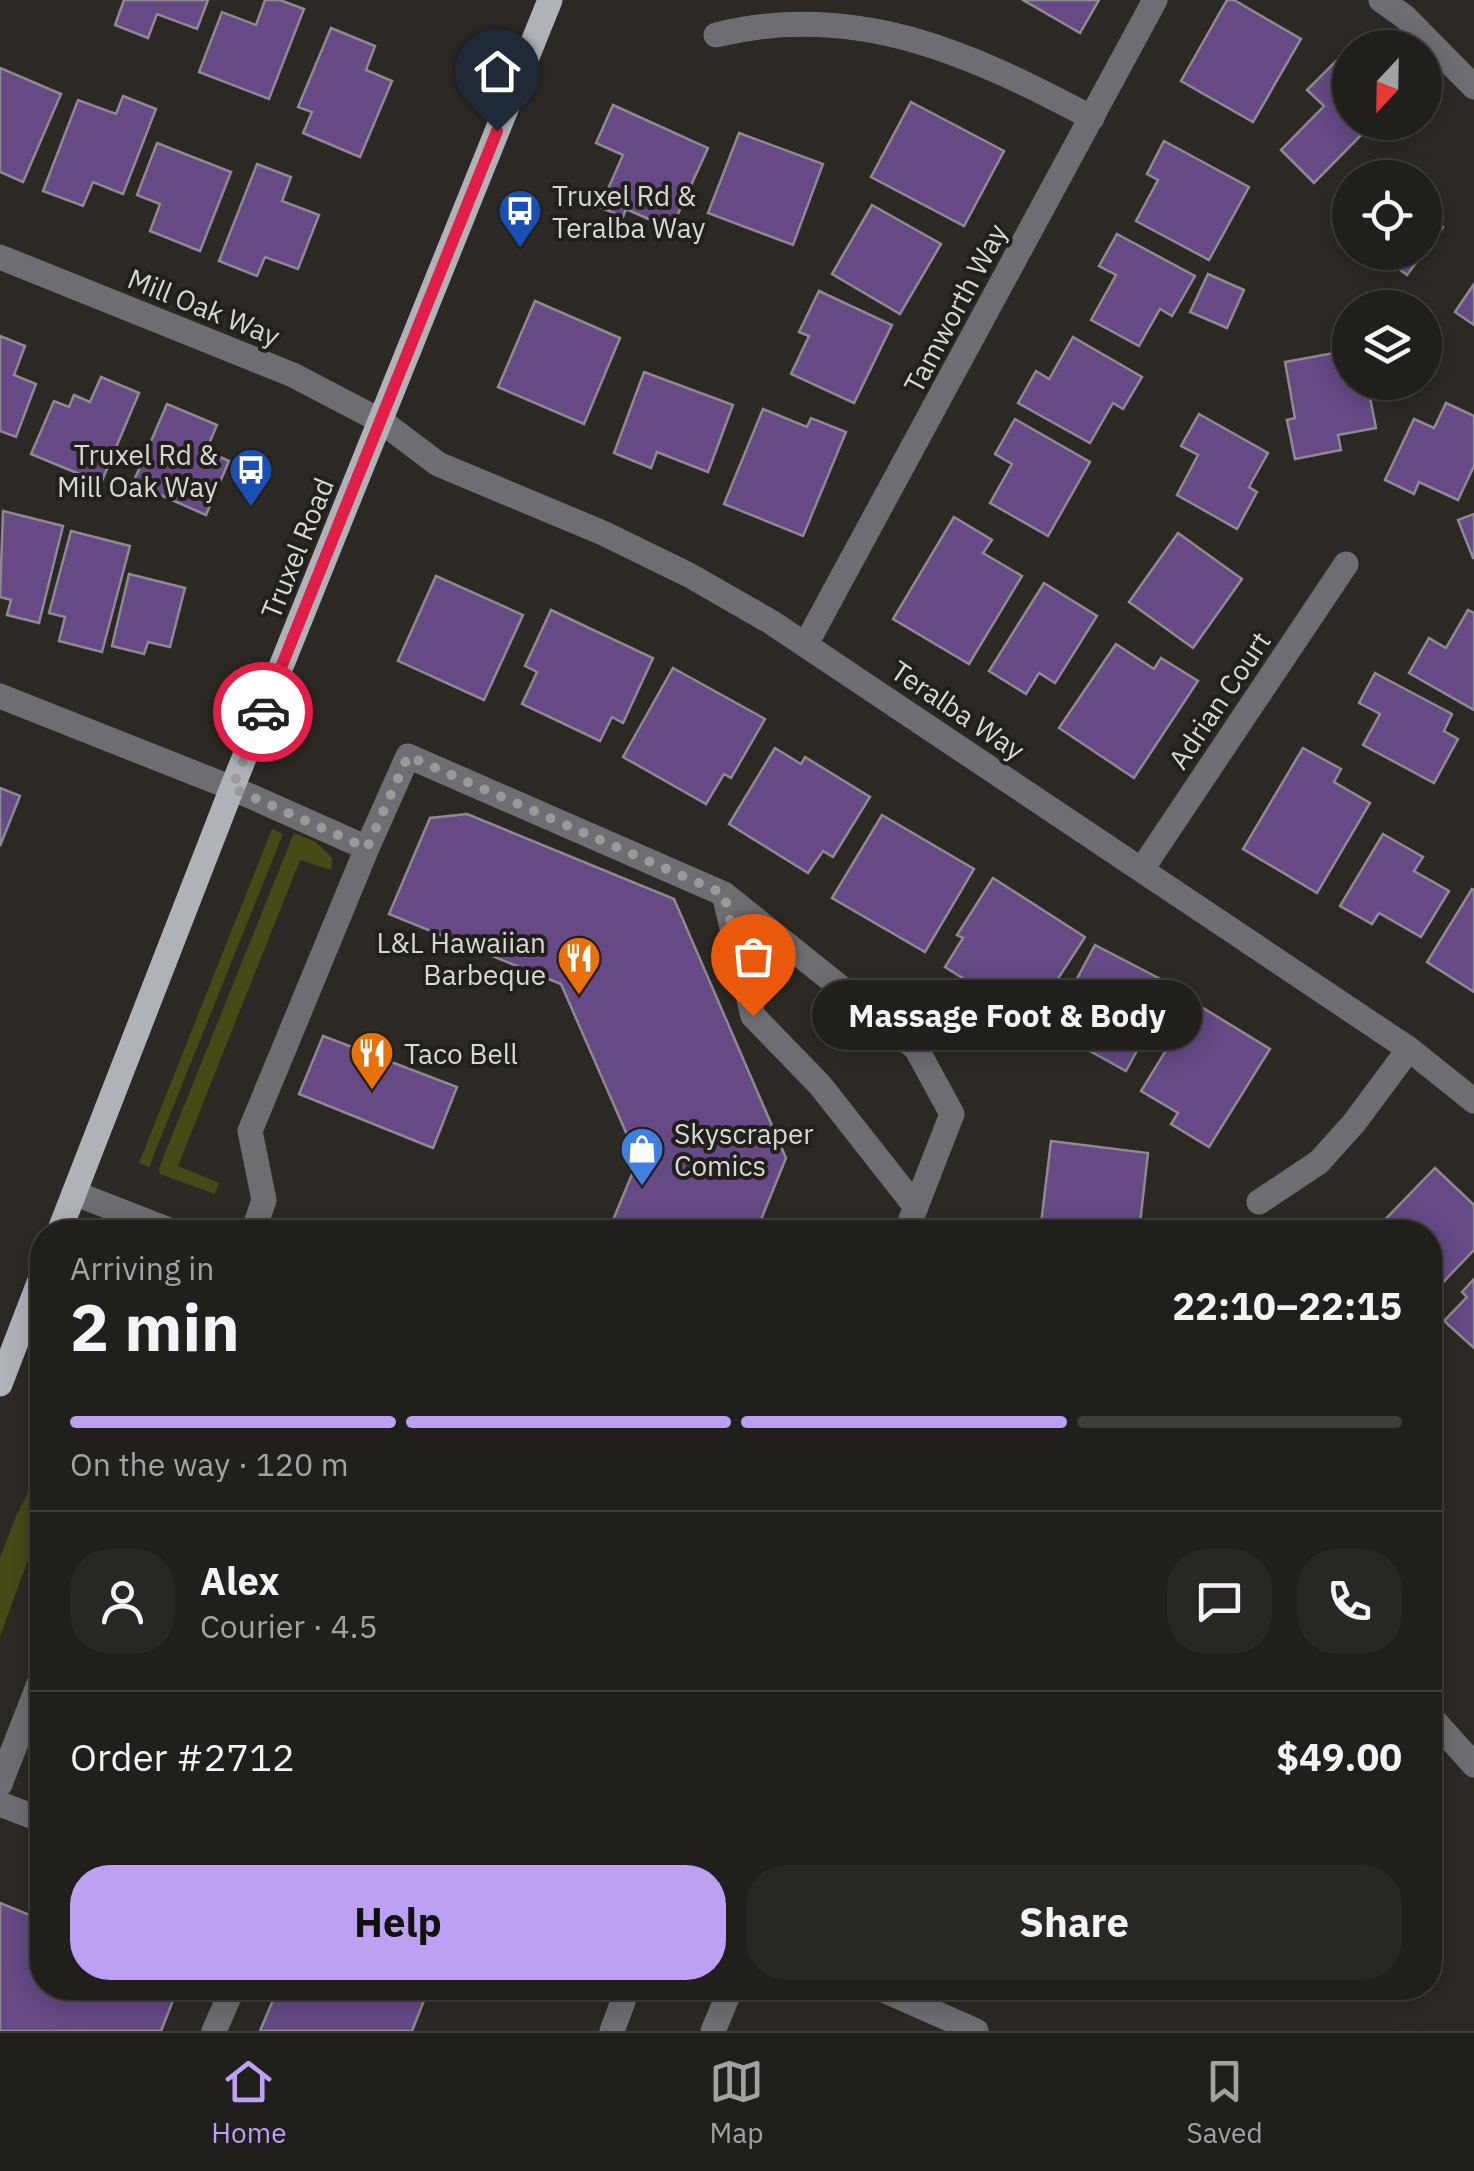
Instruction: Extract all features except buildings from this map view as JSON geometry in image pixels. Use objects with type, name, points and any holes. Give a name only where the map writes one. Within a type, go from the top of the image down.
[{"type":"main road","name":"Truxel Road","points":[[64,1220],[232,788],[550,0]]},
{"type":"main road","points":[[0,1384],[6,1350],[30,1300]]},
{"type":"street","name":"Tamworth Way","points":[[806,644],[1156,0]]},
{"type":"street","points":[[1381,0],[1404,17],[1474,87]]},
{"type":"street","points":[[716,35],[767,18],[795,15],[898,26],[956,46],[1092,118]]},
{"type":"street","name":"Mill Oak Way","points":[[0,257],[293,375],[381,420]]},
{"type":"street","name":"Teralba Way","points":[[381,420],[438,464],[603,533],[688,575],[806,644],[1409,1049],[1474,1101]]},
{"type":"street","name":"Adrian Court","points":[[1142,869],[1346,564]]},
{"type":"street","points":[[0,696],[232,788],[367,848]]},
{"type":"street","points":[[256,1220],[264,1200],[250,1131],[408,756],[724,894],[916,1048],[952,1114],[911,1220]]},
{"type":"street","points":[[724,894],[753,1016],[820,1086],[916,1206]]},
{"type":"street","points":[[1259,1202],[1319,1162],[1409,1049]]},
{"type":"street","points":[[74,1193],[143,1220]]},
{"type":"street","points":[[0,1784],[30,1707]]},
{"type":"street","points":[[1442,1730],[1474,1766]]},
{"type":"street","points":[[0,1804],[30,1815]]},
{"type":"street","points":[[214,2031],[228,2000]]},
{"type":"street","points":[[612,2031],[624,2000]]},
{"type":"street","points":[[713,2031],[726,2000]]},
{"type":"street","points":[[906,2000],[976,2031]]},
{"type":"shaded area","points":[[272,829],[283,834],[149,1167],[139,1163]]},
{"type":"shaded area","points":[[294,833],[316,842],[332,858],[331,870],[300,860],[178,1166],[219,1183],[215,1194],[160,1174],[159,1168]]},
{"type":"shaded area","points":[[30,1489],[30,1555],[0,1636],[0,1558]]},
{"type":"way so far","points":[[263,712],[232,788],[367,848],[408,756],[724,894],[753,1016]]},
{"type":"place","name":"Truxel Rd & Teralba Way","points":[[520,249]]},
{"type":"place","name":"Truxel Rd & Mill Oak Way","points":[[251,508]]},
{"type":"place","name":"L&L Hawaiian Barbeque","points":[[579,996]]},
{"type":"place","name":"Massage Foot & Body","points":[[753,1016]]},
{"type":"place","name":"Taco Bell","points":[[372,1091]]},
{"type":"place","name":"Skyscraper Comics","points":[[642,1187]]},
{"type":"route","points":[[263,712],[497,131]]}]
